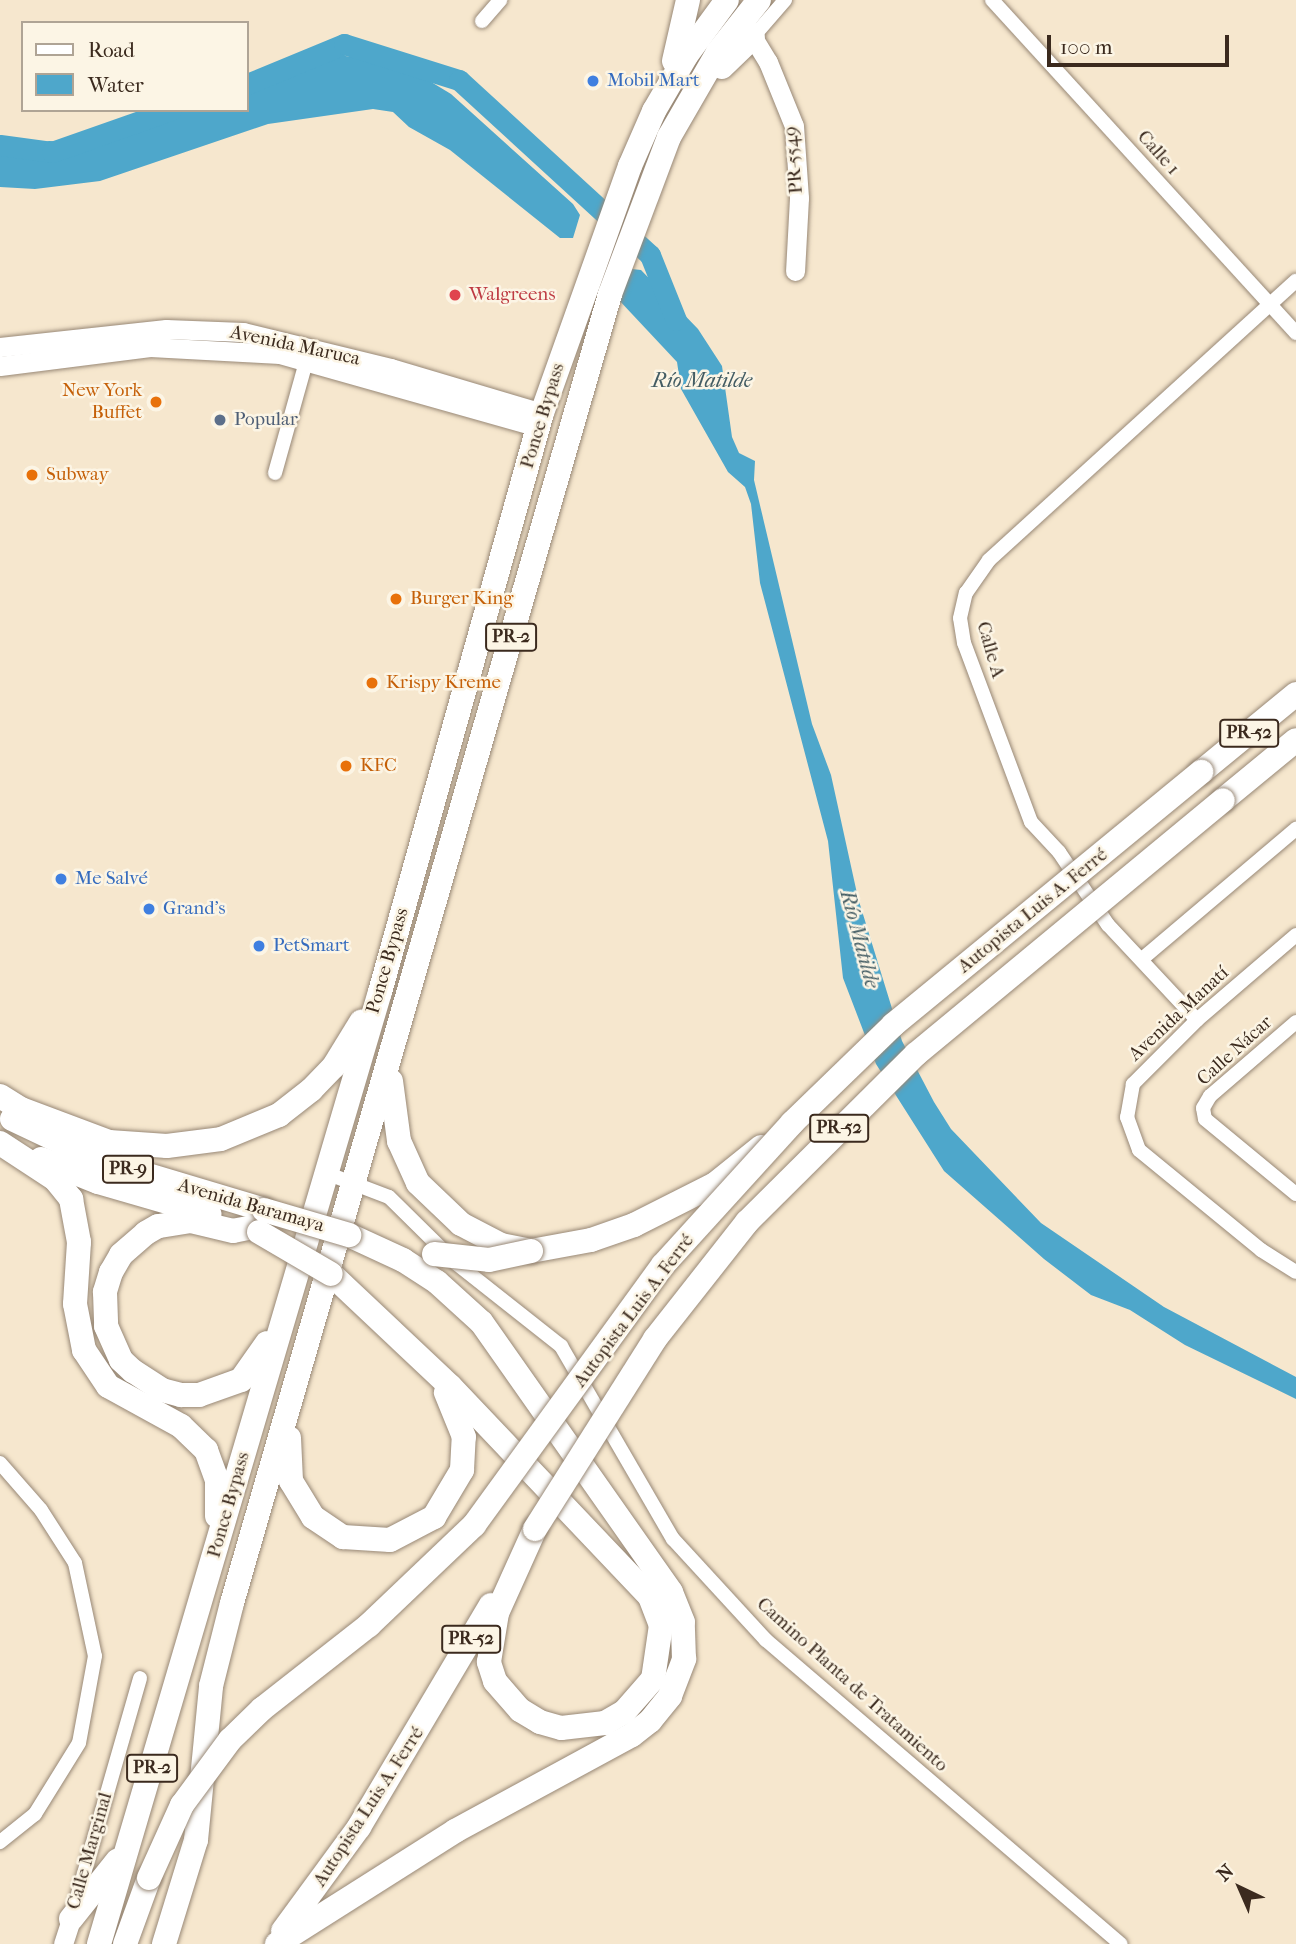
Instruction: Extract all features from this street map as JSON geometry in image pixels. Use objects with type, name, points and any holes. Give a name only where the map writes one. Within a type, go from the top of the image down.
[{"type":"highway","points":[[661,98],[681,40],[688,0]]},
{"type":"highway","name":"Ponce Bypass","points":[[220,1521],[291,1298],[380,992],[540,420],[622,186],[661,98],[759,0]]},
{"type":"highway","name":"Ponce Bypass","points":[[164,1944],[196,1840],[211,1686],[232,1603],[356,1184],[610,294],[644,200],[691,96],[741,19]]},
{"type":"highway","name":"Autopista Luis A. Ferré","points":[[125,1944],[149,1878],[182,1805],[230,1740],[262,1709],[369,1625],[474,1525],[663,1265],[792,1123],[893,1025],[1296,694]]},
{"type":"highway","name":"Autopista Luis A. Ferré","points":[[272,1944],[359,1827],[407,1750],[535,1529],[656,1339],[747,1222],[947,1026],[1296,740]]},
{"type":"highway","points":[[0,1096],[21,1110],[109,1142],[167,1146],[221,1139],[279,1115],[310,1090],[334,1066],[380,992]]},
{"type":"highway","points":[[389,1063],[395,1122],[406,1163],[430,1197],[461,1224],[501,1245],[531,1251]]},
{"type":"highway","name":"Avenida Baramaya","points":[[0,1111],[36,1133],[257,1224],[359,1297],[429,1366]]},
{"type":"highway","points":[[349,1235],[454,1258],[489,1260],[591,1240],[682,1203],[715,1184],[792,1123]]},
{"type":"highway","name":"Avenida Baramaya","points":[[0,1137],[99,1182],[257,1224],[349,1235]]},
{"type":"highway","points":[[0,1143],[55,1179],[71,1199],[79,1242],[75,1304],[84,1350],[108,1386],[181,1426],[205,1450],[217,1480],[220,1521]]},
{"type":"highway","points":[[257,1224],[233,1231],[191,1221],[172,1222],[158,1226],[131,1244],[111,1272],[105,1292],[106,1326],[121,1360],[148,1383],[181,1395],[226,1387],[252,1370],[291,1298]]},
{"type":"highway","points":[[277,1944],[455,1831],[650,1721],[679,1678],[685,1641],[678,1605],[659,1573],[498,1343],[467,1309],[404,1260],[349,1235]]},
{"type":"highway","points":[[429,1366],[642,1587],[656,1608],[660,1643],[653,1679],[624,1712],[605,1723],[561,1728],[540,1722],[520,1710],[495,1681],[489,1662],[497,1613],[535,1529]]},
{"type":"highway","points":[[292,1399],[288,1468],[303,1506],[343,1536],[390,1540],[434,1517],[462,1470],[465,1453],[460,1419],[429,1366]]},
{"type":"highway","name":"PR-2","points":[[99,1944],[204,1592],[205,1556],[220,1521]]},
{"type":"highway","points":[[71,1919],[114,1868],[131,1839]]},
{"type":"street","points":[[482,21],[500,0]]},
{"type":"street","points":[[741,19],[785,0]]},
{"type":"street","name":"Calle 1","points":[[992,0],[1296,333]]},
{"type":"street","name":"PR-5549","points":[[741,19],[794,126],[799,198],[795,271]]},
{"type":"street","name":"Calle A","points":[[1196,1020],[1108,925],[1059,852],[1031,821],[964,643],[960,618],[966,593],[989,560],[1296,281]]},
{"type":"street","name":"Avenida Maruca","points":[[0,348],[166,329],[243,332],[391,368],[540,420]]},
{"type":"street","name":"Avenida Maruca","points":[[0,366],[150,347],[253,351],[540,420]]},
{"type":"street","points":[[275,473],[306,362]]},
{"type":"street","points":[[1142,959],[1296,829]]},
{"type":"street","name":"Avenida Manatí","points":[[1296,935],[1196,1020],[1133,1084],[1127,1117],[1139,1150],[1261,1250],[1296,1272]]},
{"type":"street","name":"Calle Nácar","points":[[1296,1022],[1210,1096],[1203,1108],[1205,1119],[1296,1194]]},
{"type":"street","name":"Camino Planta de Tratamiento","points":[[326,1173],[389,1197],[456,1263],[561,1346],[673,1539],[766,1640],[1121,1944]]},
{"type":"street","points":[[0,1463],[41,1510],[75,1563],[95,1656],[79,1742],[35,1814],[0,1842]]},
{"type":"street","name":"Calle Marginal","points":[[63,1944],[140,1678]]},
{"type":"water","points":[[339,55],[403,65],[451,94],[573,204],[580,215],[573,238],[560,238],[450,150],[409,127],[393,112],[373,109],[268,124],[100,181],[35,189],[0,187],[0,156],[49,141],[84,143],[120,139],[142,129],[163,112],[248,112],[248,83],[266,83],[306,61]]},
{"type":"water","name":"Río Matilde","points":[[632,269],[641,270],[698,329],[722,366],[732,437],[739,453],[755,461],[754,480],[812,724],[831,775],[858,898],[902,1041],[934,1102],[951,1129],[1041,1223],[1164,1307],[1296,1377],[1296,1399],[1185,1345],[1130,1310],[1091,1295],[1044,1259],[944,1171],[876,1064],[843,978],[828,841],[760,583],[751,504],[745,487],[728,472],[681,389],[677,362],[617,298]]},
{"type":"waterway","name":"Río Matilde","points":[[248,84],[344,44],[459,80],[650,255],[676,320]]},
{"type":"waterway","name":"Río Matilde","points":[[0,145],[52,152],[165,112]]},
{"type":"place","name":"Mobil Mart","points":[[593,81]]},
{"type":"place","name":"Walgreens","points":[[455,295]]},
{"type":"place","name":"New York Buffet","points":[[156,402]]},
{"type":"place","name":"Popular","points":[[220,420]]},
{"type":"place","name":"Subway","points":[[32,475]]},
{"type":"place","name":"Burger King","points":[[396,599]]},
{"type":"place","name":"Krispy Kreme","points":[[372,683]]},
{"type":"place","name":"KFC","points":[[346,766]]},
{"type":"place","name":"Me Salvé","points":[[61,879]]},
{"type":"place","name":"Grand's","points":[[149,909]]},
{"type":"place","name":"PetSmart","points":[[259,946]]}]
